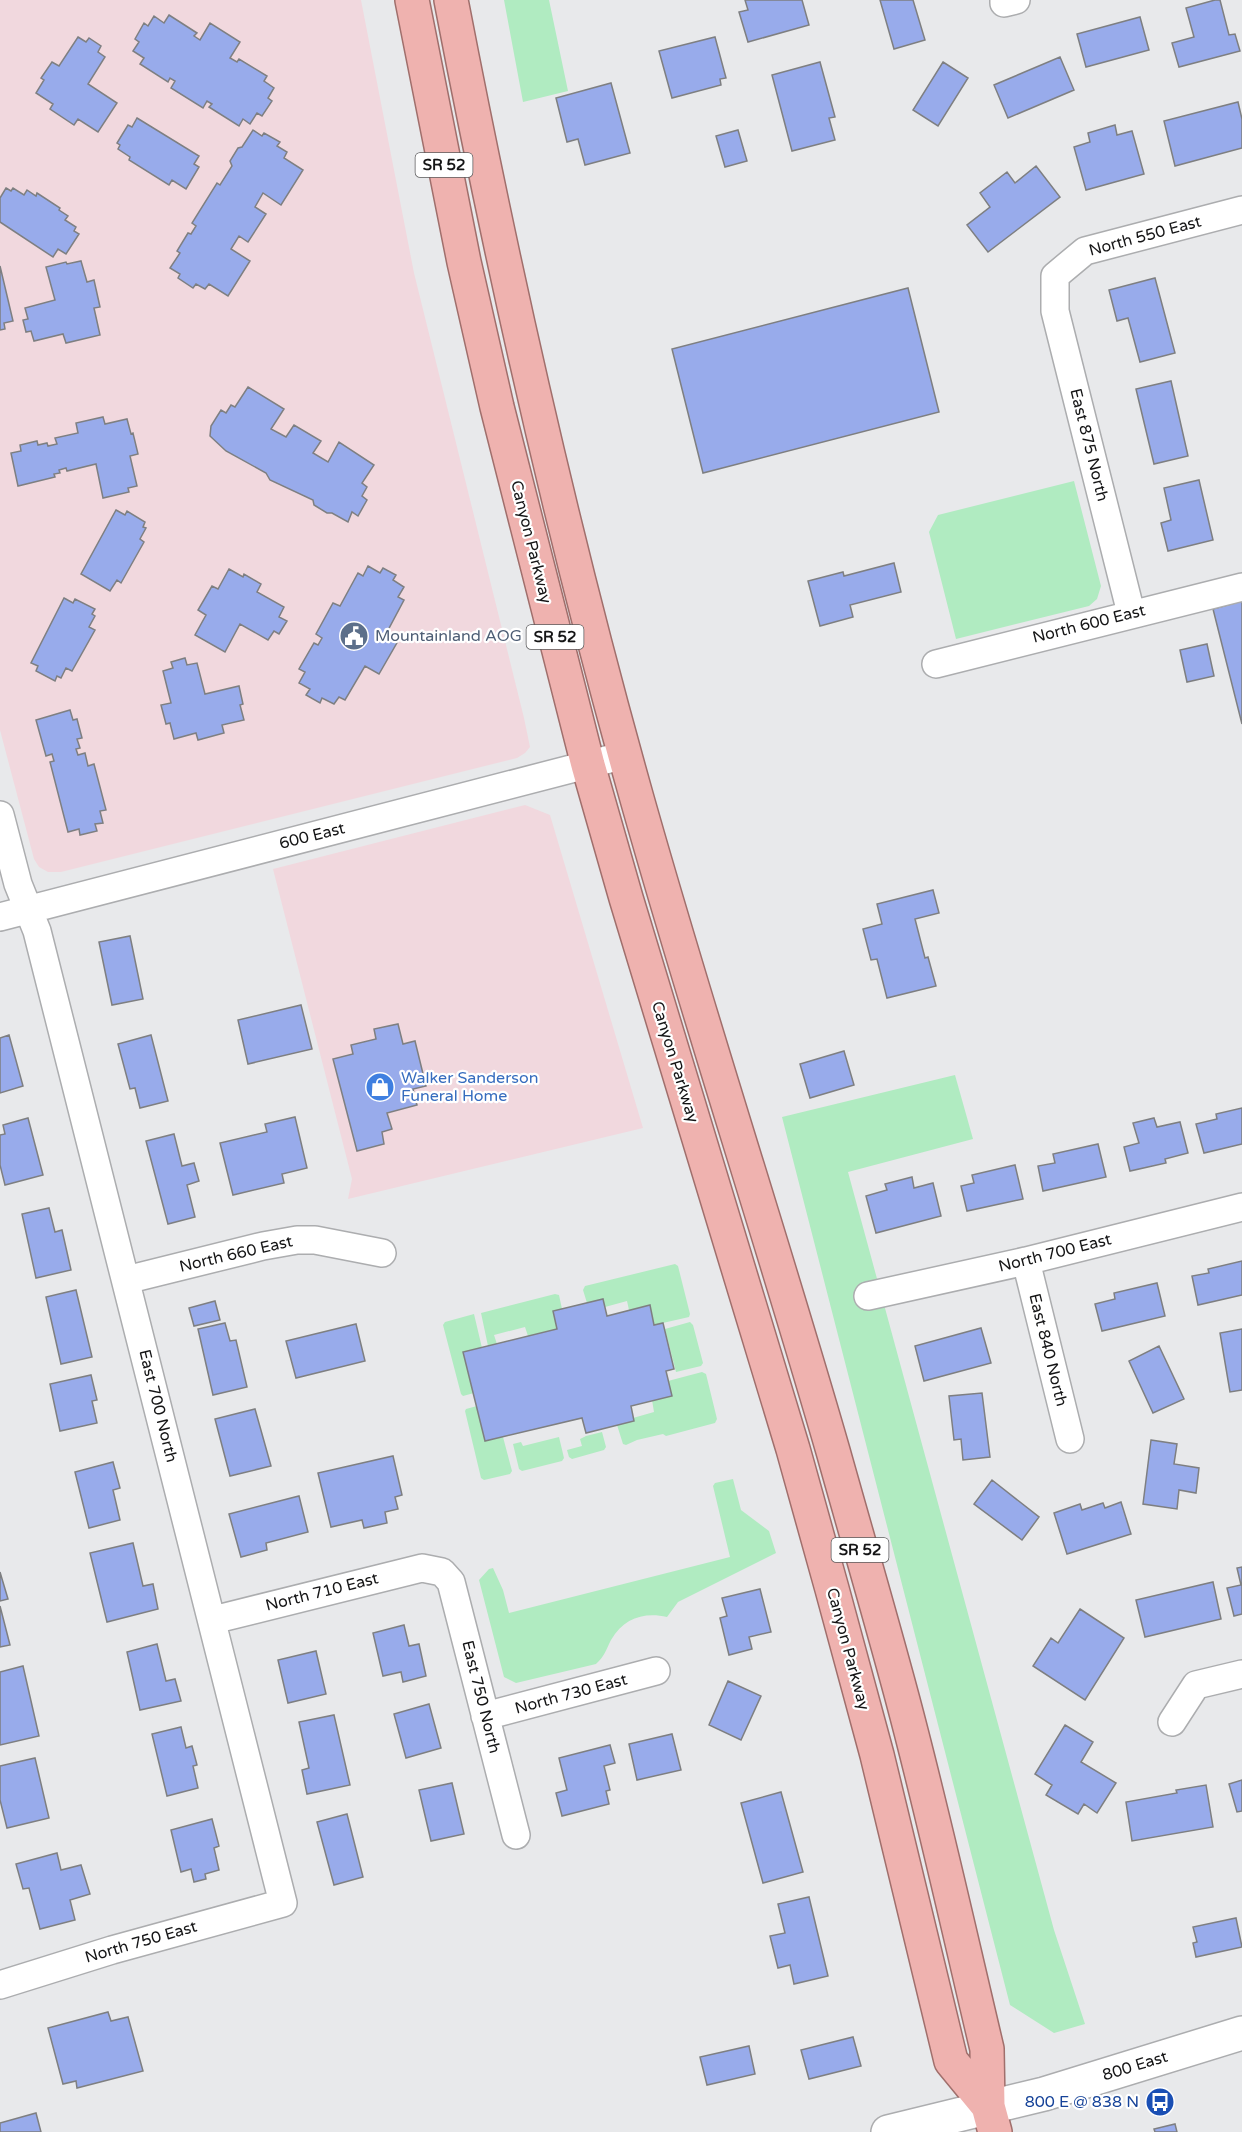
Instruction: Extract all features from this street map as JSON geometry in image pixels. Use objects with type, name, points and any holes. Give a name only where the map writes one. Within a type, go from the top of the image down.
[{"type":"highway","name":"Canyon Parkway","points":[[412,0],[464,262],[495,396],[588,765],[635,930],[793,1449],[877,1755],[951,2061],[991,2119]]},
{"type":"highway","name":"SR 52","points":[[451,0],[517,322],[569,540],[625,755],[673,924],[832,1449],[902,1696],[987,2049],[991,2119]]},
{"type":"main road","name":"800 East","points":[[888,2132],[991,2119],[1044,2094],[1242,2033]]},
{"type":"street","name":"North 550 East","points":[[1055,276],[1085,251],[1242,210]]},
{"type":"street","name":"East 875 North","points":[[1055,276],[1055,310],[1131,613]]},
{"type":"street","name":"North 600 East","points":[[936,664],[1131,613],[1242,587]]},
{"type":"street","name":"600 East","points":[[0,917],[625,755]]},
{"type":"street","name":"East 700 North","points":[[0,815],[18,884],[37,931],[283,1904]]},
{"type":"street","name":"North 700 East","points":[[868,1296],[1026,1261],[1242,1207]]},
{"type":"street","name":"North 660 East","points":[[126,1280],[263,1246],[297,1240],[315,1240],[382,1253]]},
{"type":"street","name":"East 840 North","points":[[1026,1261],[1070,1439]]},
{"type":"street","name":"North 710 East","points":[[213,1620],[422,1568],[432,1570]]},
{"type":"street","name":"East 750 North","points":[[432,1570],[442,1572],[451,1582],[516,1835]]},
{"type":"street","name":"North 730 East","points":[[485,1716],[656,1671]]},
{"type":"street","points":[[1172,1722],[1196,1685],[1242,1674]]},
{"type":"street","name":"North 750 East","points":[[0,1985],[112,1950],[283,1904]]},
{"type":"shaded area","points":[[0,0],[361,0],[414,273],[524,718],[530,747],[525,753],[517,758],[61,872],[48,872],[39,867],[34,859],[0,730]]},
{"type":"shaded area","points":[[525,805],[550,815],[643,1128],[348,1199],[352,1179],[273,869]]},
{"type":"green space","points":[[504,0],[549,0],[568,91],[523,102]]},
{"type":"green space","points":[[1074,481],[1101,586],[1097,599],[1089,606],[956,639],[929,532],[938,515]]},
{"type":"green space","points":[[955,1075],[973,1139],[848,1172],[1054,1930],[1085,2024],[1054,2033],[1010,2005],[782,1117]]},
{"type":"green space","points":[[675,1264],[678,1266],[689,1317],[654,1325],[650,1305],[629,1310],[627,1301],[605,1307],[602,1299],[587,1303],[583,1290],[585,1286]]},
{"type":"green space","points":[[555,1294],[559,1295],[562,1309],[553,1311],[557,1329],[528,1336],[525,1327],[494,1335],[497,1344],[488,1346],[481,1313]]},
{"type":"green space","points":[[474,1314],[482,1348],[474,1393],[463,1396],[443,1325],[445,1322]]},
{"type":"green space","points":[[690,1322],[693,1325],[703,1363],[701,1366],[676,1372],[665,1329]]},
{"type":"green space","points":[[702,1372],[706,1374],[717,1419],[715,1423],[623,1444],[617,1425],[634,1421],[633,1418],[654,1412],[652,1400],[668,1381]]},
{"type":"green space","points":[[477,1406],[485,1441],[503,1437],[512,1471],[510,1474],[484,1480],[481,1478],[465,1411]]},
{"type":"green space","points":[[602,1432],[606,1447],[604,1450],[572,1459],[569,1457],[567,1450],[582,1446],[580,1439]]},
{"type":"green space","points":[[559,1437],[564,1458],[562,1461],[522,1471],[519,1469],[513,1444],[521,1442],[523,1446]]},
{"type":"green space","points":[[733,1479],[741,1510],[769,1531],[776,1553],[678,1602],[667,1617],[650,1615],[628,1622],[616,1632],[596,1664],[516,1683],[504,1677],[479,1580],[489,1569],[493,1568],[503,1590],[509,1613],[730,1557],[713,1486],[715,1483]]},
{"type":"building","points":[[745,0],[802,0],[809,25],[748,42],[739,12],[748,10]]},
{"type":"building","points":[[880,0],[913,0],[925,40],[894,49]]},
{"type":"building","points":[[1220,0],[1229,35],[1235,34],[1240,51],[1179,67],[1172,43],[1194,37],[1186,8]]},
{"type":"building","points":[[169,15],[197,33],[194,36],[200,40],[210,23],[240,42],[230,58],[237,62],[239,59],[267,76],[264,81],[274,88],[268,98],[272,101],[262,116],[257,113],[250,124],[243,119],[239,126],[209,107],[212,104],[207,101],[203,108],[171,88],[175,81],[170,78],[168,82],[140,64],[144,58],[133,51],[139,42],[135,39],[144,23],[148,26],[154,16],[164,23]]},
{"type":"building","points":[[1140,17],[1149,50],[1086,67],[1077,34]]},
{"type":"building","points":[[78,37],[86,42],[89,38],[101,46],[98,52],[105,57],[88,84],[117,103],[98,132],[78,119],[74,125],[50,109],[53,104],[36,93],[44,80],[41,78],[52,62],[59,66]]},
{"type":"building","points":[[715,37],[726,78],[720,79],[721,85],[672,98],[659,51]]},
{"type":"building","points":[[1060,57],[1074,90],[1008,118],[994,85]]},
{"type":"building","points":[[820,62],[835,117],[829,118],[835,140],[792,151],[772,75]]},
{"type":"building","points":[[943,62],[968,78],[938,126],[913,110]]},
{"type":"building","points":[[611,83],[630,153],[585,165],[578,139],[567,142],[556,98]]},
{"type":"building","points":[[1238,102],[1242,119],[1242,148],[1175,166],[1164,121]]},
{"type":"building","points":[[137,118],[199,156],[194,164],[199,167],[186,189],[172,180],[169,185],[129,160],[130,157],[118,149],[120,145],[117,143],[128,125],[132,127]]},
{"type":"building","points":[[1115,125],[1117,135],[1132,131],[1144,174],[1086,190],[1074,147],[1090,142],[1088,133]]},
{"type":"building","points":[[253,130],[262,136],[264,133],[280,142],[277,146],[287,152],[284,158],[303,170],[281,205],[263,193],[255,207],[266,214],[248,242],[239,236],[231,249],[250,261],[228,296],[209,284],[205,289],[196,284],[193,288],[178,278],[180,274],[170,268],[180,253],[177,251],[188,233],[191,234],[196,226],[192,223],[217,183],[220,185],[232,166],[230,161],[238,148],[242,147]]},
{"type":"building","points":[[738,130],[747,161],[725,167],[716,136]]},
{"type":"building","points":[[1036,166],[1060,197],[988,252],[967,225],[990,207],[980,193],[1007,172],[1015,183]]},
{"type":"building","points":[[6,188],[11,191],[13,188],[24,195],[27,190],[36,196],[37,193],[68,216],[65,220],[76,227],[74,231],[79,234],[66,254],[58,249],[53,257],[0,222],[0,198]]},
{"type":"building","points":[[81,261],[87,282],[94,280],[100,307],[94,308],[100,335],[66,343],[63,334],[34,341],[31,331],[26,332],[23,320],[28,319],[25,308],[55,300],[46,267]]},
{"type":"building","points":[[0,266],[13,321],[4,323],[5,329],[0,330]]},
{"type":"building","points":[[1155,278],[1175,353],[1140,362],[1128,318],[1117,321],[1109,290]]},
{"type":"building","points":[[908,288],[939,412],[703,473],[672,349]]},
{"type":"building","points":[[1171,381],[1188,456],[1154,464],[1136,389]]},
{"type":"building","points":[[248,387],[284,409],[271,429],[286,437],[294,425],[321,441],[313,453],[328,462],[339,442],[374,465],[362,483],[367,487],[362,496],[367,500],[358,516],[352,512],[348,522],[332,513],[327,513],[314,505],[313,500],[270,480],[266,473],[226,451],[210,436],[211,426],[221,410],[226,413],[231,405],[235,407]]},
{"type":"building","points":[[103,417],[105,424],[127,419],[138,454],[130,456],[137,486],[128,488],[129,492],[103,498],[96,464],[67,471],[66,468],[54,474],[55,477],[18,486],[11,453],[21,451],[20,445],[37,441],[38,445],[57,444],[55,438],[78,433],[76,423]]},
{"type":"building","points":[[1199,480],[1213,540],[1168,551],[1161,523],[1171,520],[1164,488]]},
{"type":"building","points":[[116,510],[125,515],[127,511],[145,522],[143,527],[146,528],[140,539],[144,542],[121,583],[117,580],[110,591],[81,574]]},
{"type":"building","points":[[894,563],[901,592],[850,605],[853,617],[820,626],[808,581],[843,572],[844,576]]},
{"type":"building","name":"Mountainland AOG","points":[[368,566],[380,573],[383,568],[396,575],[393,580],[404,587],[398,597],[404,600],[386,634],[398,641],[379,674],[365,666],[345,700],[339,697],[334,704],[322,698],[320,703],[306,695],[310,689],[299,683],[305,672],[299,669],[314,643],[318,645],[322,638],[316,634],[333,603],[340,606],[358,573],[363,576]]},
{"type":"building","points":[[229,569],[243,577],[244,574],[261,584],[257,592],[284,607],[279,617],[287,621],[279,634],[274,631],[268,640],[240,624],[225,652],[195,635],[206,615],[198,610],[212,586],[218,589]]},
{"type":"building","points":[[64,598],[73,603],[75,599],[95,609],[92,614],[95,616],[89,627],[95,630],[72,671],[66,668],[61,678],[57,676],[55,681],[36,671],[38,666],[31,663]]},
{"type":"building","points":[[1242,601],[1242,724],[1213,609]]},
{"type":"building","points":[[1207,644],[1214,676],[1187,682],[1180,650]]},
{"type":"building","points":[[185,658],[187,665],[197,663],[205,694],[239,686],[244,720],[222,725],[224,733],[198,740],[196,733],[174,739],[170,723],[166,724],[161,705],[171,703],[163,671],[173,668],[171,662]]},
{"type":"building","points":[[70,710],[73,720],[77,719],[82,738],[77,739],[80,748],[76,749],[78,755],[85,753],[88,766],[94,764],[106,810],[100,811],[103,823],[95,824],[97,831],[80,835],[79,829],[68,832],[50,762],[54,761],[52,754],[46,756],[36,720]]},
{"type":"building","points":[[933,890],[939,913],[915,919],[925,958],[928,957],[936,986],[887,998],[877,959],[871,960],[863,929],[882,924],[877,904]]},
{"type":"building","points":[[130,936],[143,999],[112,1005],[99,942]]},
{"type":"building","points":[[301,1005],[312,1049],[248,1064],[238,1020]]},
{"type":"building","name":"Walker Sanderson Funeral Home","points":[[398,1024],[403,1044],[415,1041],[426,1086],[413,1089],[417,1105],[387,1113],[392,1129],[382,1132],[384,1144],[357,1151],[333,1059],[353,1054],[351,1045],[376,1039],[374,1029]]},
{"type":"building","points":[[9,1035],[23,1086],[0,1093],[0,1038]]},
{"type":"building","points":[[151,1035],[168,1101],[140,1108],[135,1088],[130,1089],[118,1044]]},
{"type":"building","points":[[844,1051],[854,1085],[810,1098],[800,1064]]},
{"type":"building","points":[[1242,1108],[1242,1144],[1204,1153],[1196,1124],[1217,1119],[1216,1114]]},
{"type":"building","points":[[295,1117],[307,1168],[282,1174],[284,1183],[233,1195],[220,1143],[267,1132],[265,1124]]},
{"type":"building","points":[[28,1118],[43,1175],[5,1185],[0,1165],[0,1135],[5,1134],[3,1125]]},
{"type":"building","points":[[1154,1118],[1157,1127],[1180,1122],[1188,1153],[1165,1159],[1166,1163],[1130,1171],[1124,1147],[1139,1143],[1133,1123]]},
{"type":"building","points":[[174,1134],[182,1166],[194,1163],[199,1181],[187,1185],[195,1217],[168,1224],[146,1141]]},
{"type":"building","points":[[1098,1144],[1106,1177],[1043,1191],[1038,1166],[1055,1163],[1053,1154]]},
{"type":"building","points":[[1015,1165],[1023,1199],[967,1211],[961,1186],[974,1183],[972,1175]]},
{"type":"building","points":[[912,1177],[914,1188],[933,1183],[941,1216],[876,1233],[866,1196],[887,1190],[885,1184]]},
{"type":"building","points":[[49,1208],[55,1232],[62,1230],[71,1270],[36,1278],[22,1214]]},
{"type":"building","points":[[1242,1261],[1242,1295],[1198,1305],[1192,1276],[1209,1273],[1208,1269]]},
{"type":"building","points":[[1157,1283],[1165,1316],[1102,1331],[1095,1304],[1115,1299],[1114,1293]]},
{"type":"building","points":[[76,1290],[92,1357],[61,1364],[46,1297]]},
{"type":"building","points":[[603,1299],[607,1316],[650,1305],[654,1325],[663,1323],[674,1369],[666,1371],[672,1396],[631,1406],[634,1421],[586,1433],[582,1418],[485,1441],[463,1352],[557,1329],[553,1311]]},
{"type":"building","points":[[215,1301],[220,1320],[194,1326],[189,1308]]},
{"type":"building","points":[[225,1323],[230,1341],[236,1340],[247,1387],[213,1395],[198,1329]]},
{"type":"building","points":[[356,1324],[365,1361],[296,1378],[286,1341]]},
{"type":"building","points":[[981,1328],[991,1363],[924,1381],[915,1346]]},
{"type":"building","points":[[1242,1329],[1242,1390],[1230,1392],[1220,1333]]},
{"type":"building","points":[[1159,1346],[1184,1399],[1153,1413],[1129,1361]]},
{"type":"building","points":[[91,1375],[97,1400],[92,1401],[97,1423],[60,1431],[50,1384]]},
{"type":"building","points":[[982,1393],[990,1457],[963,1460],[961,1439],[954,1440],[949,1396]]},
{"type":"building","points":[[255,1409],[271,1466],[230,1476],[215,1419]]},
{"type":"building","points":[[1151,1440],[1177,1444],[1174,1464],[1199,1468],[1196,1493],[1179,1490],[1177,1509],[1143,1504]]},
{"type":"building","points":[[393,1456],[402,1495],[395,1497],[398,1509],[385,1512],[387,1523],[364,1528],[362,1520],[331,1527],[318,1473]]},
{"type":"building","points":[[113,1462],[120,1488],[113,1490],[120,1520],[89,1528],[75,1472]]},
{"type":"building","points":[[992,1480],[1039,1517],[1022,1540],[974,1504]]},
{"type":"building","points":[[299,1496],[308,1532],[266,1543],[267,1550],[241,1557],[229,1514]]},
{"type":"building","points":[[1121,1502],[1131,1534],[1067,1554],[1054,1513],[1080,1504],[1082,1510],[1103,1503],[1105,1508]]},
{"type":"building","points":[[133,1543],[143,1586],[153,1584],[158,1609],[107,1622],[90,1553]]},
{"type":"building","points":[[1242,1567],[1242,1614],[1234,1616],[1227,1588],[1241,1585],[1237,1568]]},
{"type":"building","points":[[0,1572],[8,1599],[0,1601]]},
{"type":"building","points":[[1213,1582],[1221,1619],[1145,1637],[1136,1600]]},
{"type":"building","points":[[760,1589],[771,1632],[749,1637],[752,1649],[729,1655],[720,1618],[727,1616],[722,1598]]},
{"type":"building","points":[[0,1606],[10,1645],[0,1647]]},
{"type":"building","points":[[1080,1609],[1124,1638],[1085,1700],[1033,1666],[1051,1638],[1058,1643]]},
{"type":"building","points":[[404,1625],[409,1646],[419,1644],[426,1676],[403,1682],[401,1672],[383,1676],[373,1633]]},
{"type":"building","points":[[157,1644],[166,1681],[175,1679],[181,1701],[140,1710],[127,1652]]},
{"type":"building","points":[[316,1651],[326,1694],[288,1703],[278,1660]]},
{"type":"building","points":[[23,1666],[39,1736],[0,1745],[0,1672]]},
{"type":"building","points":[[728,1681],[761,1696],[741,1740],[709,1725]]},
{"type":"building","points":[[429,1704],[441,1748],[406,1758],[394,1714]]},
{"type":"building","points":[[334,1715],[350,1785],[307,1794],[302,1770],[309,1768],[299,1722]]},
{"type":"building","points":[[1065,1725],[1093,1742],[1081,1762],[1116,1783],[1097,1813],[1084,1804],[1078,1814],[1046,1795],[1052,1785],[1035,1774]]},
{"type":"building","points":[[181,1727],[186,1748],[192,1746],[197,1765],[193,1766],[198,1788],[167,1796],[152,1734]]},
{"type":"building","points":[[672,1734],[681,1770],[637,1780],[629,1744]]},
{"type":"building","points":[[610,1745],[615,1763],[604,1766],[610,1790],[606,1791],[609,1804],[562,1816],[556,1793],[567,1790],[559,1758]]},
{"type":"building","points":[[35,1758],[49,1818],[7,1828],[0,1800],[0,1766]]},
{"type":"building","points":[[1242,1780],[1242,1811],[1237,1812],[1229,1784]]},
{"type":"building","points":[[452,1783],[464,1834],[431,1841],[419,1790]]},
{"type":"building","points":[[1206,1785],[1213,1827],[1132,1841],[1126,1802]]},
{"type":"building","points":[[781,1792],[803,1872],[763,1883],[741,1803]]},
{"type":"building","points":[[347,1814],[363,1877],[334,1885],[317,1822]]},
{"type":"building","points":[[212,1819],[219,1846],[214,1848],[219,1870],[205,1874],[206,1879],[194,1882],[191,1869],[181,1872],[171,1830]]},
{"type":"building","points":[[57,1853],[61,1870],[81,1865],[90,1894],[70,1900],[75,1920],[40,1929],[29,1888],[23,1889],[16,1864]]},
{"type":"building","points":[[809,1897],[828,1976],[794,1984],[790,1965],[778,1968],[770,1936],[785,1933],[778,1904]]},
{"type":"building","points":[[1236,1918],[1242,1947],[1196,1957],[1193,1943],[1197,1942],[1193,1927]]},
{"type":"building","points":[[108,2012],[111,2021],[128,2017],[143,2071],[77,2088],[76,2081],[63,2084],[48,2028]]},
{"type":"building","points":[[853,2037],[861,2066],[809,2079],[801,2050]]},
{"type":"building","points":[[749,2046],[755,2074],[707,2085],[700,2057]]},
{"type":"building","points":[[36,2113],[41,2132],[0,2132],[0,2123]]},
{"type":"building","points":[[1175,2124],[1177,2132],[1155,2132],[1154,2129]]},
{"type":"place","name":"Mountainland AOG","points":[[354,636]]},
{"type":"place","name":"Walker Sanderson Funeral Home","points":[[380,1087]]},
{"type":"place","name":"800 E @ 838 N","points":[[1160,2102]]}]
